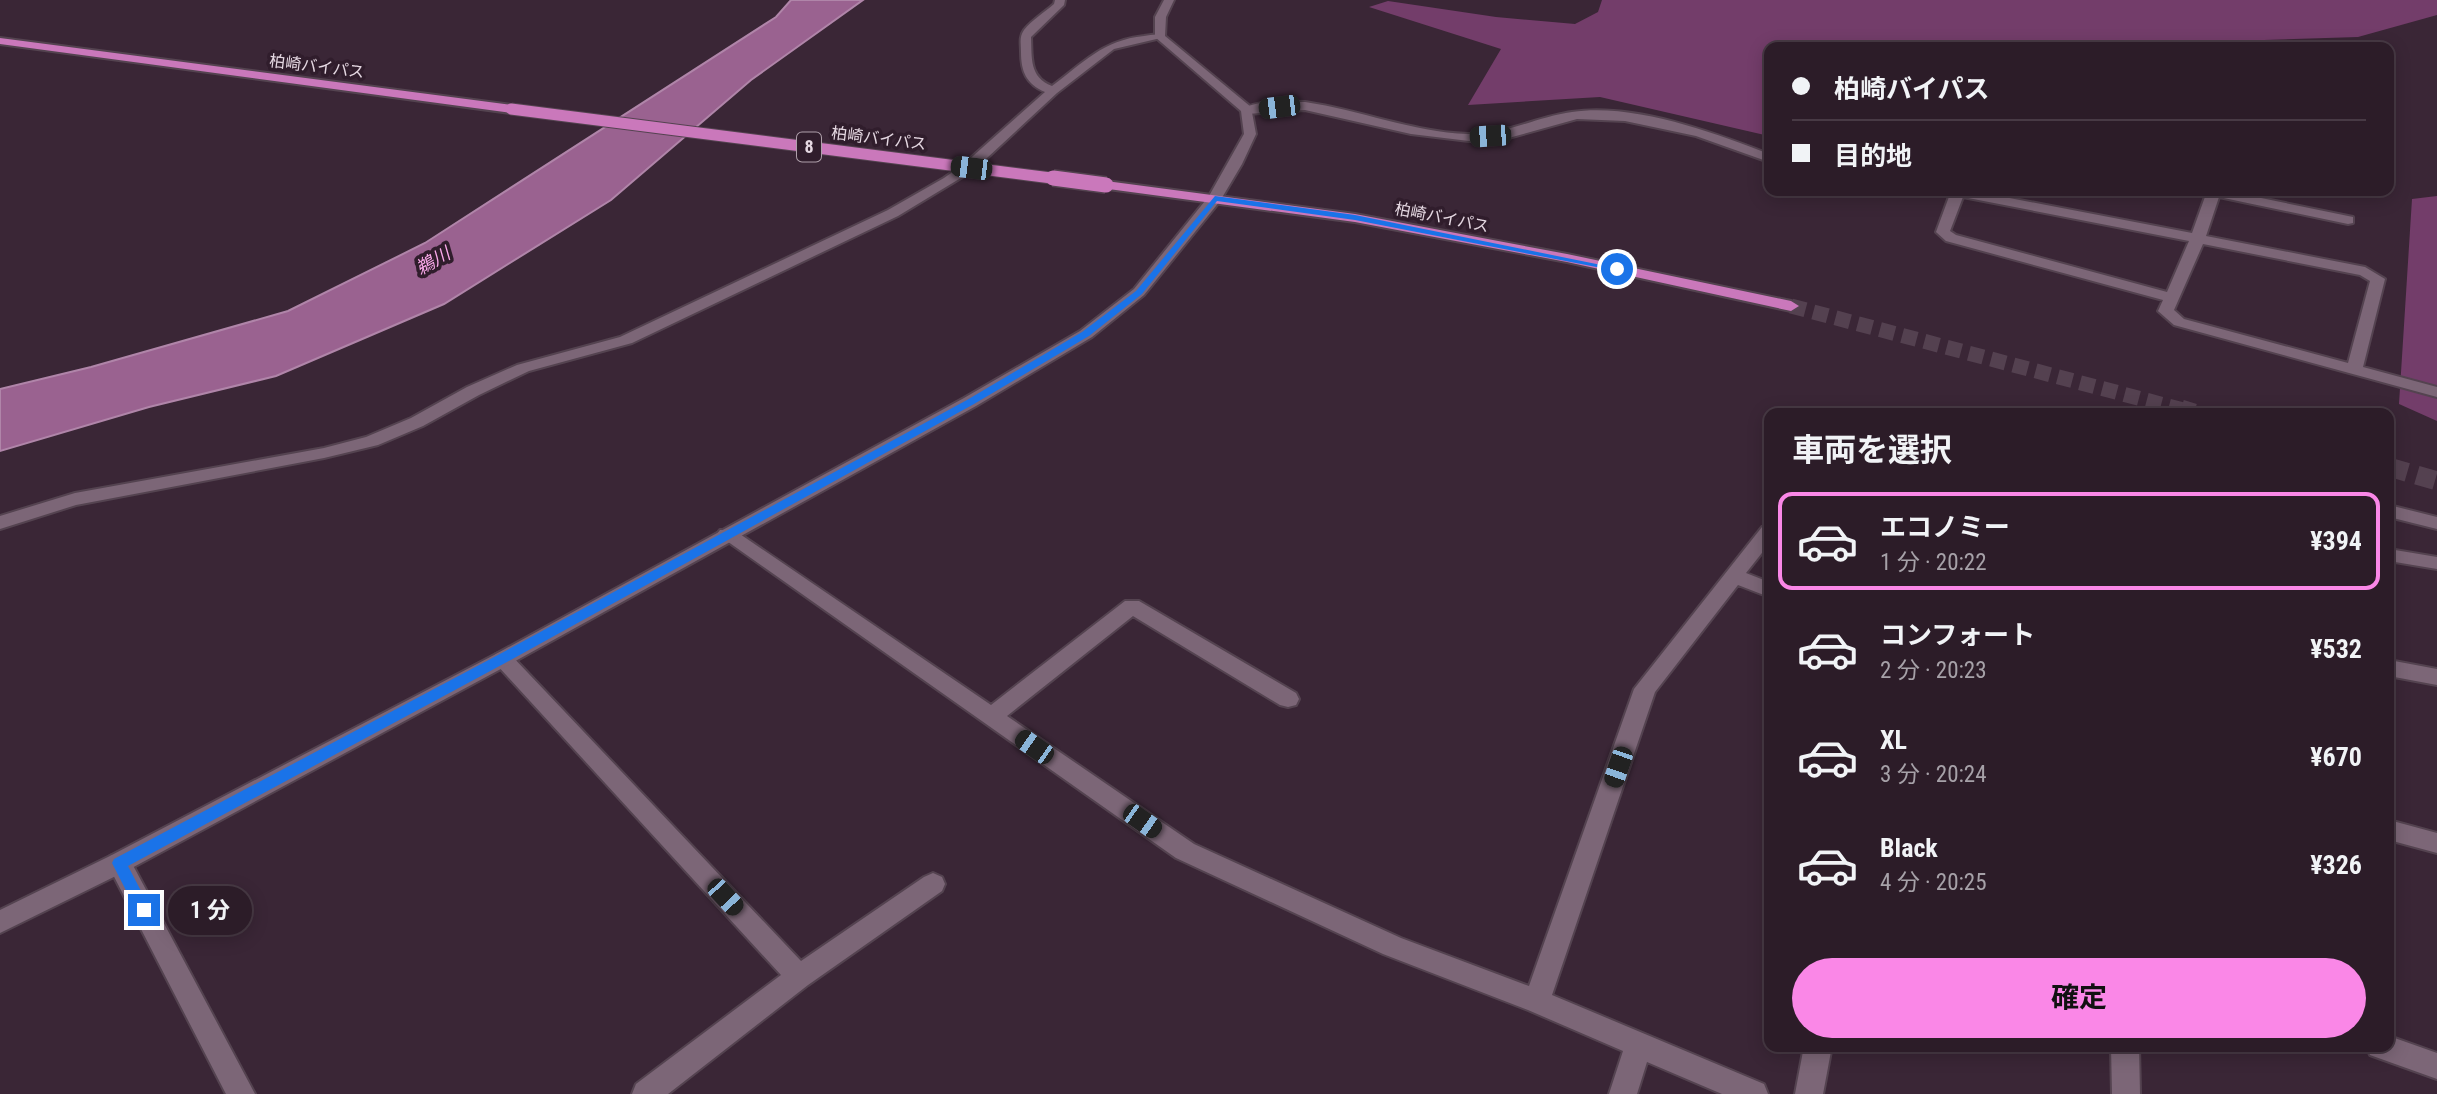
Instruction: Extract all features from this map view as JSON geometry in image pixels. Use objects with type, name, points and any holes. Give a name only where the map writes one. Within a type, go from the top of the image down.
[{"type":"highway","name":"柏崎バイパス","points":[[0,41],[1355,218],[1567,258],[1791,306]]},
{"type":"street","points":[[1053,91],[1035,86],[1030,78],[1026,37],[1029,31],[1059,5],[1060,0]]},
{"type":"street","points":[[0,922],[119,863],[503,659],[970,402],[1086,334],[1139,292],[1215,198],[1236,164],[1250,134],[1247,110],[1160,37],[1158,24],[1169,0]]},
{"type":"street","points":[[0,523],[75,499],[324,453],[372,441],[417,422],[473,391],[523,368],[626,340],[893,213],[969,167],[1053,91],[1111,47],[1134,40],[1160,37]]},
{"type":"street","points":[[1247,110],[1305,106],[1413,132],[1475,138],[1505,135],[1559,118],[1578,115],[1609,116],[1680,127],[1764,156]]},
{"type":"street","points":[[1954,196],[1942,232],[1951,238],[2172,298]]},
{"type":"street","points":[[1981,196],[2365,271],[2378,279],[2354,369]]},
{"type":"street","points":[[2210,196],[2197,240],[2166,312],[2179,322],[2437,392]]},
{"type":"street","points":[[2235,196],[2348,220]]},
{"type":"street","points":[[2394,512],[2437,523]]},
{"type":"street","points":[[727,534],[1185,851],[1392,946],[1537,1000],[1754,1094]]},
{"type":"street","points":[[1537,1000],[1645,689],[1764,538]]},
{"type":"street","points":[[2394,556],[2437,563]]},
{"type":"street","points":[[1735,576],[1764,588]]},
{"type":"street","points":[[991,717],[1132,606],[1288,699]]},
{"type":"street","points":[[503,659],[799,977]]},
{"type":"street","points":[[2394,669],[2437,677]]},
{"type":"street","points":[[2394,831],[2437,843]]},
{"type":"street","points":[[119,863],[241,1094]]},
{"type":"street","points":[[646,1094],[799,977],[933,884]]},
{"type":"street","points":[[1623,1094],[1638,1046]]},
{"type":"street","points":[[2394,1051],[2437,1066]]},
{"type":"street","points":[[1809,1094],[1817,1052]]},
{"type":"street","points":[[2125,1052],[2126,1094]]},
{"type":"shaded area","points":[[1602,0],[2437,0],[2437,15],[2358,37],[2197,42],[1764,42],[1764,135],[1600,97],[1468,105],[1501,49],[1369,7],[1388,1],[1496,17],[1575,24],[1598,12]]},
{"type":"shaded area","points":[[2437,196],[2437,421],[2399,404],[2412,199]]},
{"type":"water","name":"鵜川","points":[[791,0],[863,0],[751,80],[611,200],[444,304],[276,376],[149,407],[0,451],[0,389],[91,367],[288,311],[425,243],[776,17]]},
{"type":"tunnel","points":[[1791,306],[2176,408]]},
{"type":"tunnel","points":[[2394,468],[2437,481]]},
{"type":"route","points":[[144,910],[119,863],[503,659],[970,402],[1086,334],[1139,292],[1215,198],[1355,218],[1617,269]]}]
